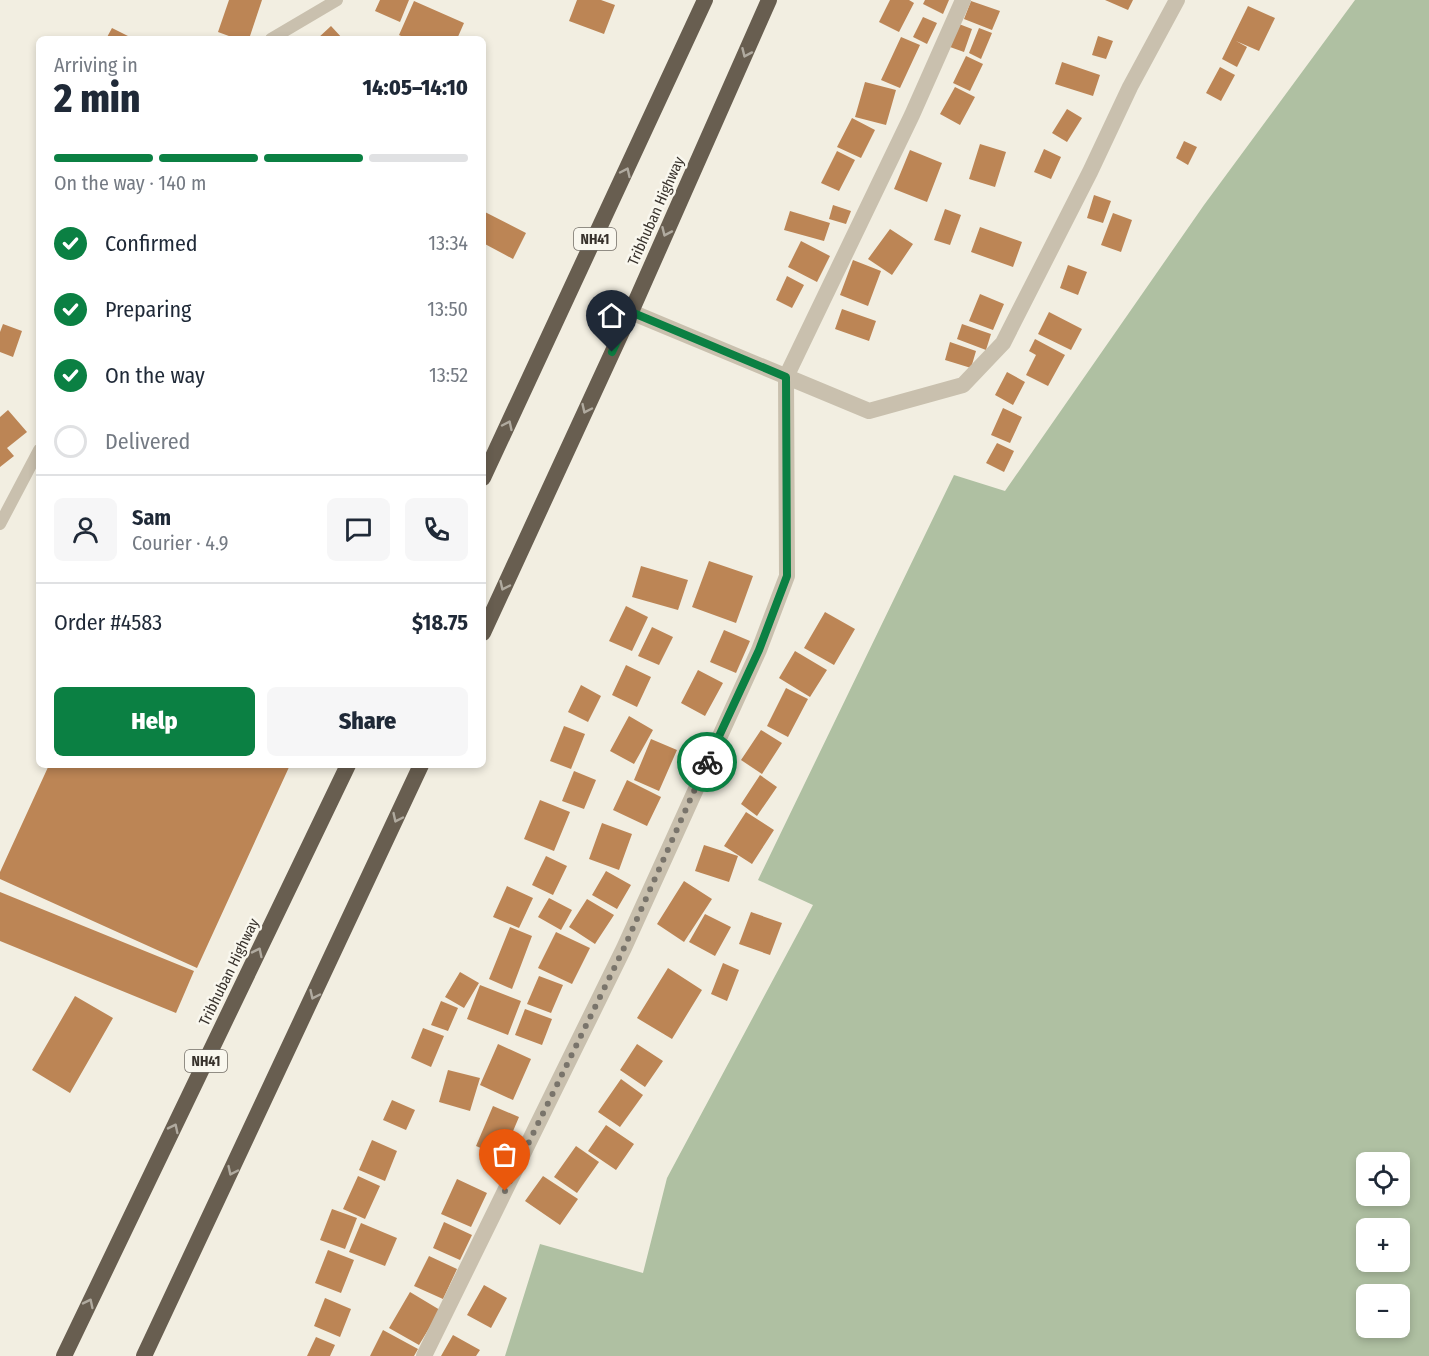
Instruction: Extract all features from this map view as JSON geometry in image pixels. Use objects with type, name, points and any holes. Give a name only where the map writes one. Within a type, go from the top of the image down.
[{"type":"highway","name":"NH41","points":[[486,472],[705,0]]},
{"type":"highway","name":"Tribhuban Highway","points":[[486,626],[631,312],[770,0]]},
{"type":"highway","name":"Tribhuban Highway","points":[[64,1356],[347,768]]},
{"type":"highway","points":[[144,1356],[420,768]]},
{"type":"street","points":[[424,1356],[624,948],[767,629],[787,576],[786,377],[912,115],[963,0]]},
{"type":"street","points":[[631,312],[869,411],[963,385],[1003,343],[1090,172],[1130,87],[1177,0]]},
{"type":"lane","points":[[276,36],[337,0]]},
{"type":"lane","points":[[0,524],[36,456]]},
{"type":"green space","points":[[1355,0],[1429,0],[1429,1356],[505,1356],[540,1244],[643,1273],[667,1178],[813,905],[758,880],[954,475],[1005,491],[1204,205]]},
{"type":"building","points":[[229,0],[262,0],[250,36],[229,36],[218,32]]},
{"type":"building","points":[[380,0],[409,0],[400,22],[375,11]]},
{"type":"building","points":[[577,0],[601,0],[615,5],[604,34],[569,21]]},
{"type":"building","points":[[890,0],[909,0],[914,3],[899,32],[879,22]]},
{"type":"building","points":[[925,0],[949,0],[943,14],[923,4]]},
{"type":"building","points":[[1105,0],[1133,0],[1128,10]]},
{"type":"building","points":[[414,1],[464,23],[458,36],[399,35]]},
{"type":"building","points":[[971,1],[1000,11],[992,30],[964,19]]},
{"type":"building","points":[[1248,6],[1275,18],[1259,51],[1236,41],[1247,47],[1237,67],[1222,59]]},
{"type":"building","points":[[923,17],[937,23],[927,44],[913,37]]},
{"type":"building","points":[[959,24],[972,29],[964,52],[950,47]]},
{"type":"building","points":[[331,26],[340,36],[320,36]]},
{"type":"building","points":[[112,28],[128,36],[108,36]]},
{"type":"building","points":[[979,28],[992,33],[981,59],[969,53]]},
{"type":"building","points":[[1098,36],[1113,41],[1106,59],[1092,55]]},
{"type":"building","points":[[901,37],[920,45],[900,88],[881,80]]},
{"type":"building","points":[[966,56],[983,64],[970,91],[953,83]]},
{"type":"building","points":[[1062,62],[1100,75],[1093,96],[1055,84]]},
{"type":"building","points":[[1220,67],[1235,75],[1221,101],[1206,93]]},
{"type":"building","points":[[865,82],[896,90],[886,125],[855,117]]},
{"type":"building","points":[[955,87],[975,97],[960,125],[940,114]]},
{"type":"building","points":[[1067,109],[1082,118],[1067,142],[1052,133]]},
{"type":"building","points":[[852,118],[875,130],[861,158],[837,147]]},
{"type":"building","points":[[1184,141],[1197,147],[1188,165],[1176,158]]},
{"type":"building","points":[[980,144],[1006,152],[995,187],[969,179]]},
{"type":"building","points":[[1044,149],[1061,157],[1051,179],[1034,172]]},
{"type":"building","points":[[910,150],[942,163],[927,202],[894,189]]},
{"type":"building","points":[[837,151],[855,160],[839,191],[821,183]]},
{"type":"building","points":[[1094,195],[1111,201],[1103,223],[1087,218]]},
{"type":"building","points":[[833,205],[851,211],[846,224],[829,219]]},
{"type":"building","points":[[945,209],[961,215],[950,245],[934,240]]},
{"type":"building","points":[[790,211],[830,223],[824,241],[784,230]]},
{"type":"building","points":[[486,213],[526,233],[513,259],[486,245]]},
{"type":"building","points":[[1113,213],[1132,220],[1121,252],[1101,245]]},
{"type":"building","points":[[980,227],[1022,242],[1013,267],[971,252]]},
{"type":"building","points":[[890,229],[913,244],[892,275],[868,259]]},
{"type":"building","points":[[801,241],[830,256],[817,282],[788,267]]},
{"type":"building","points":[[853,260],[881,271],[868,306],[840,295]]},
{"type":"building","points":[[1068,265],[1087,272],[1078,295],[1060,288]]},
{"type":"building","points":[[787,276],[804,285],[792,308],[776,300]]},
{"type":"building","points":[[980,294],[1004,304],[993,330],[969,321]]},
{"type":"building","points":[[842,309],[876,321],[869,341],[835,329]]},
{"type":"building","points":[[1049,312],[1082,329],[1071,350],[1038,334]]},
{"type":"building","points":[[3,324],[22,331],[13,357],[0,352],[0,332]]},
{"type":"building","points":[[962,324],[991,334],[986,350],[957,339]]},
{"type":"building","points":[[1035,339],[1065,355],[1048,386],[1026,375],[1036,355],[1029,351]]},
{"type":"building","points":[[950,342],[976,351],[971,368],[945,360]]},
{"type":"building","points":[[1007,372],[1025,382],[1013,405],[995,395]]},
{"type":"building","points":[[1003,408],[1022,417],[1010,443],[991,435]]},
{"type":"building","points":[[8,410],[27,432],[7,448],[14,456],[0,467],[0,417]]},
{"type":"building","points":[[997,443],[1014,451],[1004,472],[986,463]]},
{"type":"building","points":[[709,561],[753,576],[736,623],[692,607]]},
{"type":"building","points":[[641,566],[688,580],[678,610],[632,597]]},
{"type":"building","points":[[626,606],[648,617],[632,651],[609,641]]},
{"type":"building","points":[[825,612],[855,629],[834,665],[804,648]]},
{"type":"building","points":[[652,627],[673,637],[659,665],[638,656]]},
{"type":"building","points":[[724,630],[750,641],[736,673],[710,662]]},
{"type":"building","points":[[795,651],[827,670],[810,697],[779,678]]},
{"type":"building","points":[[626,665],[651,677],[637,707],[612,695]]},
{"type":"building","points":[[698,670],[723,683],[705,716],[681,703]]},
{"type":"building","points":[[581,685],[601,696],[588,722],[568,712]]},
{"type":"building","points":[[786,688],[808,699],[788,737],[767,726]]},
{"type":"building","points":[[629,716],[653,730],[634,764],[610,751]]},
{"type":"building","points":[[564,726],[585,734],[571,769],[550,761]]},
{"type":"building","points":[[761,730],[782,743],[762,774],[741,760]]},
{"type":"building","points":[[651,739],[677,750],[659,791],[634,780]]},
{"type":"building","points":[[48,768],[289,768],[197,968],[0,879],[0,872]]},
{"type":"building","points":[[574,771],[596,780],[584,809],[562,801]]},
{"type":"building","points":[[760,775],[777,787],[757,816],[741,804]]},
{"type":"building","points":[[627,780],[661,797],[647,826],[613,810]]},
{"type":"building","points":[[540,800],[570,812],[554,851],[524,839]]},
{"type":"building","points":[[746,812],[774,830],[752,864],[724,846]]},
{"type":"building","points":[[602,823],[632,834],[619,870],[589,859]]},
{"type":"building","points":[[704,845],[738,856],[729,882],[695,871]]},
{"type":"building","points":[[546,856],[567,866],[553,895],[532,885]]},
{"type":"building","points":[[606,871],[631,885],[617,909],[592,895]]},
{"type":"building","points":[[684,881],[712,899],[684,942],[657,924]]},
{"type":"building","points":[[507,886],[533,898],[519,928],[493,917]]},
{"type":"building","points":[[0,892],[194,971],[176,1013],[0,941]]},
{"type":"building","points":[[549,898],[572,910],[561,930],[538,917]]},
{"type":"building","points":[[587,899],[614,915],[595,944],[569,927]]},
{"type":"building","points":[[751,912],[782,923],[770,955],[739,944]]},
{"type":"building","points":[[705,914],[731,927],[715,956],[689,942]]},
{"type":"building","points":[[510,927],[532,936],[512,989],[489,979]]},
{"type":"building","points":[[556,932],[590,948],[572,984],[538,968]]},
{"type":"building","points":[[723,963],[739,970],[727,1001],[711,994]]},
{"type":"building","points":[[668,968],[702,990],[672,1039],[637,1018]]},
{"type":"building","points":[[460,972],[479,983],[464,1008],[445,997]]},
{"type":"building","points":[[539,976],[563,985],[551,1013],[527,1004]]},
{"type":"building","points":[[480,985],[521,1001],[508,1035],[467,1019]]},
{"type":"building","points":[[75,996],[113,1018],[70,1093],[32,1070]]},
{"type":"building","points":[[441,1001],[458,1008],[448,1031],[431,1025]]},
{"type":"building","points":[[525,1009],[552,1019],[542,1045],[515,1035]]},
{"type":"building","points":[[423,1028],[444,1036],[431,1067],[411,1058]]},
{"type":"building","points":[[498,1044],[531,1059],[513,1100],[480,1085]]},
{"type":"building","points":[[637,1044],[663,1061],[645,1087],[620,1070]]},
{"type":"building","points":[[448,1070],[480,1078],[470,1111],[439,1102]]},
{"type":"building","points":[[621,1079],[643,1095],[620,1127],[598,1112]]},
{"type":"building","points":[[392,1100],[415,1110],[406,1130],[383,1120]]},
{"type":"building","points":[[493,1106],[519,1117],[502,1157],[476,1146]]},
{"type":"building","points":[[606,1125],[634,1144],[616,1170],[588,1151]]},
{"type":"building","points":[[372,1140],[397,1151],[385,1181],[359,1170]]},
{"type":"building","points":[[576,1146],[599,1162],[577,1193],[554,1177]]},
{"type":"building","points":[[358,1176],[380,1186],[365,1219],[343,1209]]},
{"type":"building","points":[[543,1176],[578,1199],[560,1225],[525,1201]]},
{"type":"building","points":[[457,1179],[487,1193],[471,1227],[441,1214]]},
{"type":"building","points":[[332,1209],[357,1218],[345,1249],[320,1240]]},
{"type":"building","points":[[444,1222],[472,1235],[460,1260],[433,1248]]},
{"type":"building","points":[[361,1223],[397,1238],[385,1266],[349,1252]]},
{"type":"building","points":[[328,1250],[354,1260],[341,1293],[315,1283]]},
{"type":"building","points":[[429,1256],[457,1269],[443,1299],[414,1286]]},
{"type":"building","points":[[484,1285],[507,1298],[491,1328],[467,1315]]},
{"type":"building","points":[[410,1292],[440,1310],[419,1345],[389,1328]]},
{"type":"building","points":[[325,1298],[351,1309],[340,1337],[314,1326]]},
{"type":"building","points":[[383,1330],[418,1349],[414,1356],[370,1356]]},
{"type":"building","points":[[453,1335],[480,1350],[476,1356],[441,1356]]},
{"type":"building","points":[[316,1337],[335,1345],[330,1356],[307,1356]]},
{"type":"way so far","points":[[505,1191],[624,948],[707,762]]},
{"type":"route","points":[[612,352],[631,312],[786,377],[787,576],[759,650],[707,762]]}]
